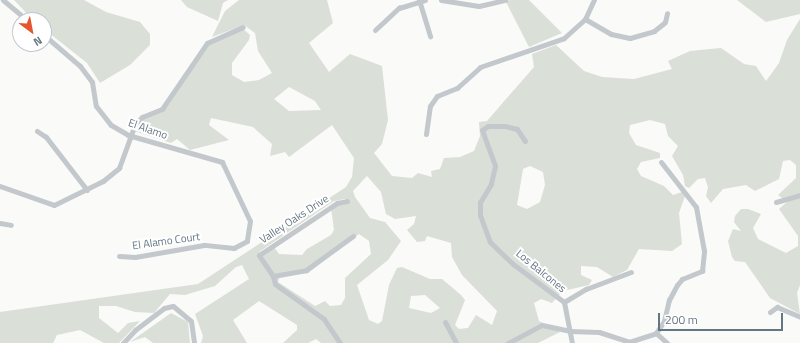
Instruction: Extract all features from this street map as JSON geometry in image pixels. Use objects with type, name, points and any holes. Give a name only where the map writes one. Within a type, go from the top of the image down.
[{"type":"street","points":[[3,0],[17,12]]},
{"type":"street","points":[[375,30],[400,8],[421,0],[430,36]]},
{"type":"street","points":[[440,0],[484,6],[505,0]]},
{"type":"street","points":[[426,134],[430,106],[437,96],[459,87],[480,67],[564,38],[585,18],[594,0]]},
{"type":"street","points":[[585,18],[611,34],[630,38],[654,31],[665,22],[667,13]]},
{"type":"street","points":[[0,186],[54,206],[87,190],[119,168],[128,135],[142,117],[158,112],[166,104],[207,42],[243,26]]},
{"type":"street","name":"El Alamo","points":[[52,42],[80,66],[92,82],[96,106],[111,125],[128,135],[222,162]]},
{"type":"street","name":"Los Balcones","points":[[525,141],[517,129],[511,127],[488,126],[482,130],[495,166],[491,184],[480,202],[480,215],[490,242],[513,264],[564,302]]},
{"type":"street","points":[[37,131],[46,137],[87,190]]},
{"type":"street","name":"El Alamo Court","points":[[119,256],[136,257],[204,245],[228,249],[243,245],[250,235],[250,221],[222,162]]},
{"type":"street","points":[[508,343],[542,324],[570,331],[599,332],[613,341],[636,342],[656,333],[664,321],[669,300],[677,285],[682,279],[702,271],[704,251],[696,207],[661,162]]},
{"type":"street","points":[[776,202],[800,195]]},
{"type":"street","name":"Valley Oaks Drive","points":[[340,343],[324,318],[275,284],[273,276],[259,255],[337,202],[347,201]]},
{"type":"street","points":[[0,223],[11,225]]},
{"type":"street","points":[[273,276],[306,270],[353,236]]},
{"type":"street","points":[[572,343],[564,302],[586,289],[631,272]]},
{"type":"street","points":[[123,343],[135,330],[164,308],[173,306],[191,321],[194,343]]},
{"type":"street","points":[[770,312],[777,307],[800,317]]},
{"type":"street","points":[[445,322],[456,343]]},
{"type":"street","points":[[656,333],[667,343]]},
{"type":"shaded area","points":[[14,0],[84,0],[106,12],[140,22],[150,34],[150,45],[130,65],[100,83],[87,63],[52,35],[52,12],[25,12]]},
{"type":"shaded area","points":[[181,0],[228,0],[223,3],[218,21],[187,7]]},
{"type":"shaded area","points":[[239,0],[327,0],[333,23],[309,43],[329,72],[350,54],[382,66],[388,120],[382,144],[374,153],[392,176],[412,178],[418,173],[432,177],[431,171],[440,169],[444,158],[460,157],[474,151],[480,136],[479,122],[487,121],[534,67],[532,54],[556,45],[584,71],[602,77],[634,79],[672,69],[668,61],[690,51],[721,48],[744,64],[756,66],[766,81],[779,63],[787,40],[800,19],[800,285],[797,293],[800,314],[770,298],[745,262],[735,261],[732,257],[728,241],[733,229],[741,231],[734,222],[735,216],[741,209],[748,209],[761,214],[753,228],[758,239],[786,253],[798,246],[798,236],[779,209],[787,202],[778,195],[796,178],[796,165],[790,160],[783,161],[779,179],[755,191],[746,185],[723,189],[711,203],[706,196],[708,187],[705,178],[698,179],[689,188],[685,186],[683,175],[672,156],[678,146],[668,136],[665,124],[650,120],[630,125],[629,133],[636,145],[660,153],[660,158],[641,162],[637,169],[641,176],[664,186],[673,195],[682,192],[685,196],[679,213],[682,244],[672,251],[639,249],[627,270],[613,277],[597,267],[581,266],[581,275],[592,280],[589,285],[563,291],[552,303],[541,299],[534,303],[539,321],[560,332],[538,343],[321,343],[316,339],[308,343],[283,343],[297,330],[297,325],[259,301],[233,320],[247,343],[201,343],[203,336],[195,314],[249,279],[242,265],[236,267],[215,286],[185,295],[170,294],[154,313],[135,312],[116,306],[99,306],[99,318],[118,333],[128,323],[140,321],[119,343],[104,343],[80,330],[57,335],[53,343],[0,343],[0,312],[198,284],[346,187],[352,177],[354,158],[332,125],[289,157],[285,152],[270,156],[272,144],[253,127],[211,118],[209,125],[229,140],[190,150],[177,139],[171,143],[134,131],[145,118],[159,113],[168,106],[207,45],[242,28],[250,35],[249,40],[232,63],[232,75],[244,82],[259,80],[272,73],[258,51],[255,33],[244,25],[212,37],[225,11]],"holes":[[[289,87],[315,101],[321,110],[289,111],[274,99]],[[530,166],[543,172],[545,185],[540,202],[527,209],[517,205],[523,169]],[[367,176],[381,192],[386,214],[395,219],[416,216],[414,224],[407,230],[417,242],[425,241],[427,236],[451,243],[452,257],[462,275],[497,311],[492,325],[476,315],[468,328],[459,329],[455,325],[465,300],[461,295],[442,279],[430,279],[402,267],[397,268],[389,285],[382,321],[378,324],[369,320],[357,285],[388,260],[401,241],[385,222],[370,218],[355,197],[353,191]],[[345,199],[345,203],[331,208],[334,230],[331,235],[307,249],[302,255],[279,254],[274,247],[264,254],[259,252],[334,201]],[[359,234],[369,241],[371,254],[345,278],[345,298],[341,305],[330,306],[325,301],[315,306],[278,282],[280,276],[308,273]],[[425,295],[440,308],[431,313],[409,308],[411,296]]]},
{"type":"shaded area","points":[[510,0],[529,0],[562,33],[529,47],[506,2]]},
{"type":"shaded area","points":[[737,0],[800,0],[800,14],[766,22]]},
{"type":"shaded area","points":[[171,313],[188,322],[190,343],[153,343],[145,337],[130,342]]}]
